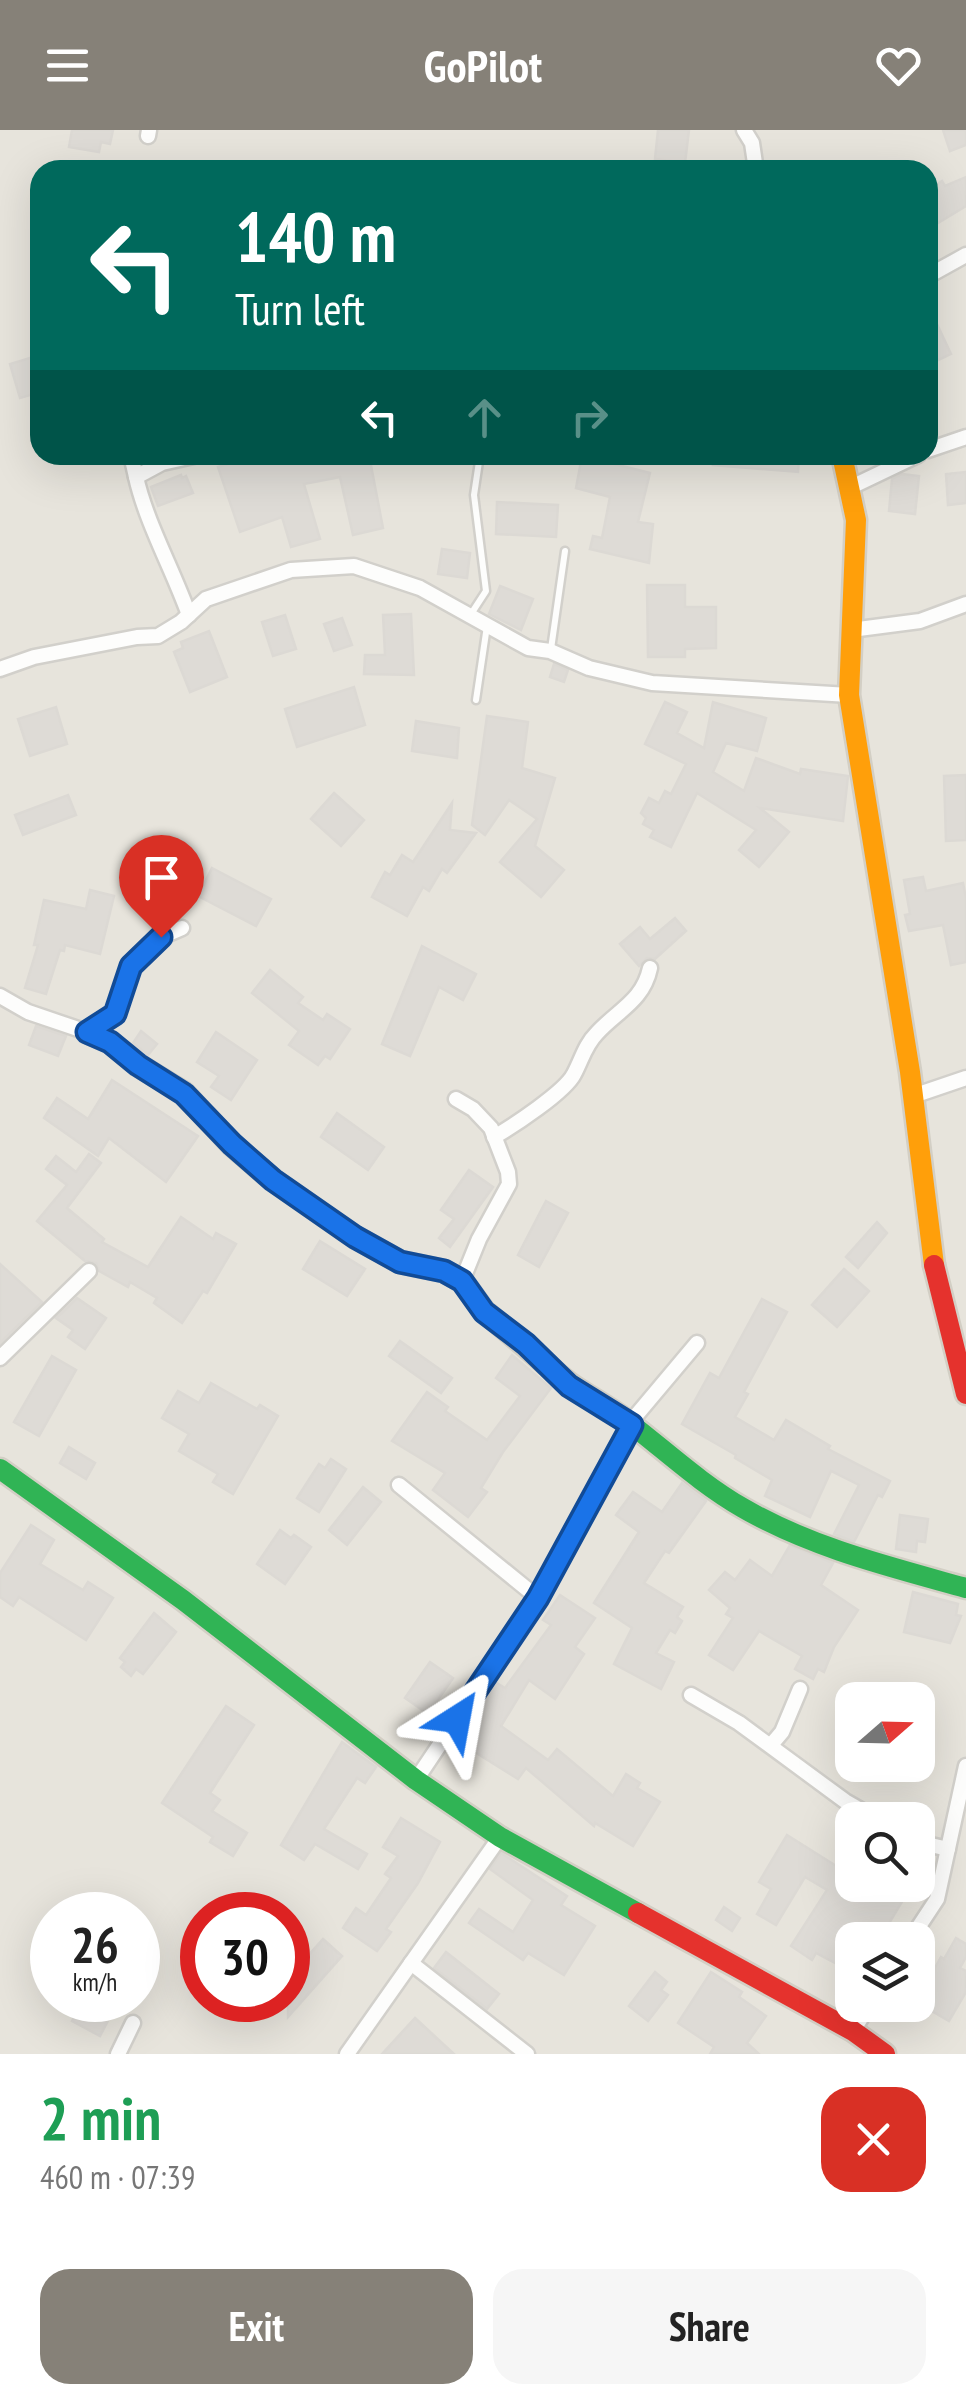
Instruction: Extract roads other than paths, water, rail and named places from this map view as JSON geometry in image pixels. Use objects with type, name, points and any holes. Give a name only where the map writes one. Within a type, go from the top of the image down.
[{"type":"street","points":[[744,130],[752,143],[755,160]]},
{"type":"street","points":[[938,270],[966,255]]},
{"type":"street","points":[[938,447],[966,437]]},
{"type":"street","points":[[133,465],[141,499],[189,615]]},
{"type":"street","points":[[136,476],[158,465]]},
{"type":"street","points":[[844,465],[856,520],[849,695],[912,1096],[931,1251],[966,1394]]},
{"type":"street","points":[[849,488],[897,465]]},
{"type":"street","points":[[0,669],[34,657],[138,636],[158,636],[206,599],[291,570],[354,566],[420,588],[528,648],[550,651],[589,668],[652,683],[849,695]]},
{"type":"street","points":[[852,630],[920,620],[966,604]]},
{"type":"street","points":[[87,1032],[115,1014],[131,966],[161,937],[182,928]]},
{"type":"street","points":[[494,1137],[566,1086],[587,1044],[613,1016],[635,1000],[646,984],[650,968]]},
{"type":"street","points":[[0,996],[28,1012],[110,1042],[184,1094],[273,1180],[355,1237],[400,1262],[444,1271],[462,1281],[484,1312],[526,1344],[569,1386],[632,1425],[705,1484],[746,1510],[846,1554],[966,1588]]},
{"type":"street","points":[[912,1096],[966,1078]]},
{"type":"street","points":[[456,1098],[480,1116],[494,1137],[508,1172],[508,1184],[462,1281]]},
{"type":"street","points":[[0,1358],[89,1271]]},
{"type":"street","points":[[416,1780],[538,1598],[650,1396],[697,1344]]},
{"type":"street","points":[[0,1469],[183,1600],[416,1780],[500,1837],[853,2030],[875,2051]]},
{"type":"street","points":[[399,1485],[538,1598]]},
{"type":"street","points":[[772,1746],[800,1689]]},
{"type":"street","points":[[691,1695],[772,1746],[846,1802]]},
{"type":"street","points":[[922,1922],[937,1899],[966,1766]]},
{"type":"street","points":[[347,2054],[500,1837]]},
{"type":"street","points":[[935,1846],[948,1849]]},
{"type":"street","points":[[411,1964],[527,2054]]},
{"type":"street","points":[[853,2030],[858,2022]]},
{"type":"street","points":[[118,2054],[133,2023]]},
{"type":"lane","points":[[470,616],[486,591],[474,495],[478,465]]},
{"type":"lane","points":[[550,651],[565,551]]},
{"type":"lane","points":[[476,700],[487,625]]}]
